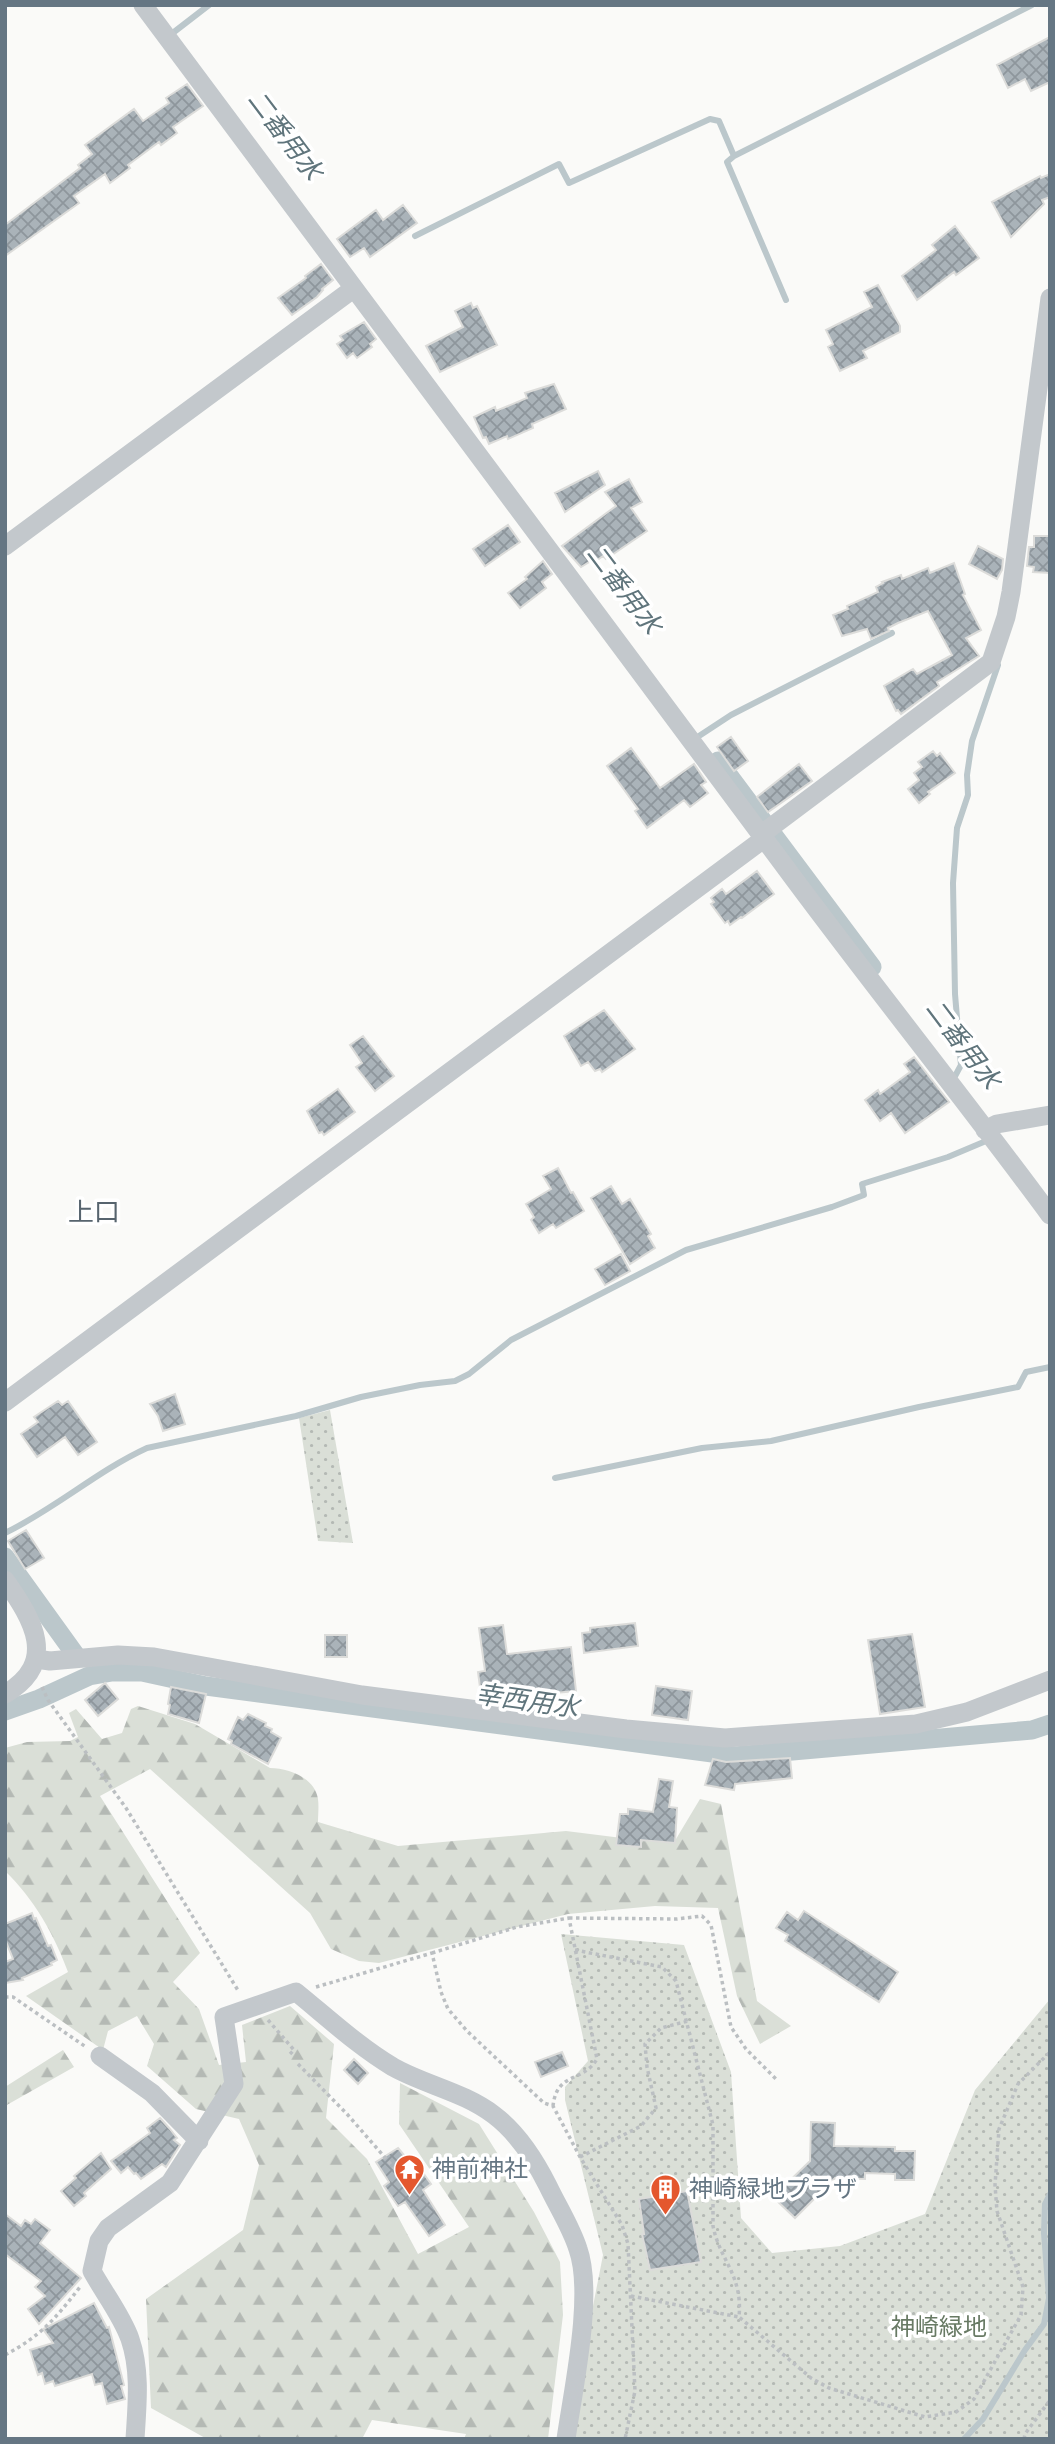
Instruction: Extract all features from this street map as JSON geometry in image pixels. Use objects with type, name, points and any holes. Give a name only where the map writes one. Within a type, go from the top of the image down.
[{"type":"street","points":[[143,5],[353,289],[767,832],[1050,1215]]},
{"type":"street","points":[[5,546],[353,289]]},
{"type":"street","points":[[5,1402],[991,662],[1011,592],[1050,298]]},
{"type":"street","points":[[985,1130],[997,1124],[1050,1115]]},
{"type":"street","points":[[5,1580],[37,1636],[36,1659],[29,1672],[5,1694]]},
{"type":"street","points":[[36,1659],[50,1661],[118,1655],[154,1657],[362,1695],[626,1729],[725,1738],[916,1724],[967,1712],[1050,1680]]},
{"type":"street","points":[[135,2439],[138,2395],[134,2352],[129,2336],[92,2271],[99,2241],[108,2228],[170,2183],[234,2084],[224,2017],[296,1992],[372,2053],[396,2068],[479,2105],[496,2116],[533,2158],[579,2250],[583,2270],[582,2324],[566,2439]]},
{"type":"street","points":[[100,2056],[152,2093],[199,2141]]},
{"type":"path","points":[[41,1685],[48,1700],[126,1808],[248,2008]]},
{"type":"path","points":[[432,1953],[517,1927],[569,1917],[677,1919],[702,1916],[711,1925],[731,2027],[746,2049],[776,2079]]},
{"type":"path","points":[[553,2106],[562,2083],[590,2068],[597,2059],[569,1917]]},
{"type":"path","points":[[575,1950],[663,1967],[676,1980],[713,2125],[713,2225],[715,2235],[736,2278],[739,2317]]},
{"type":"path","points":[[5,1997],[13,1997],[100,2056]]},
{"type":"path","points":[[580,2157],[642,2126],[650,2118],[656,2108],[645,2044],[661,2028],[688,2021]]},
{"type":"path","points":[[275,2029],[294,2050],[290,2054]]},
{"type":"path","points":[[631,2296],[739,2317],[811,2378],[829,2388],[925,2417],[956,2412],[974,2399],[1020,2315],[1023,2287],[997,2211],[995,2185],[999,2129],[1018,2084],[1050,2052]]},
{"type":"path","points":[[298,2064],[347,2114],[394,2169]]},
{"type":"path","points":[[5,2355],[25,2345],[51,2324],[92,2271]]},
{"type":"path","points":[[1024,2439],[1050,2400]]},
{"type":"green space","points":[[330,1410],[353,1543],[318,1541],[299,1418]]},
{"type":"green space","points":[[138,1706],[195,1724],[270,1768],[293,1772],[307,1780],[316,1792],[318,1822],[398,1846],[566,1831],[638,1840],[676,1839],[700,1799],[721,1804],[757,2001],[791,2026],[760,2044],[737,1996],[718,1908],[655,1906],[568,1914],[379,1963],[359,1961],[331,1949],[310,1913],[150,1769],[100,1796],[200,1953],[173,1982],[199,2009],[219,2065],[246,2062],[242,2025],[290,2006],[334,2044],[326,2118],[367,2159],[418,2254],[469,2227],[399,2124],[400,2083],[479,2124],[534,2212],[560,2262],[563,2315],[548,2439],[464,2439],[466,2434],[372,2420],[362,2439],[207,2439],[151,2408],[146,2299],[243,2230],[259,2165],[239,2119],[196,2109],[147,2066],[154,2044],[137,2016],[108,2031],[103,2050],[26,1996],[68,1972],[42,1918],[25,1893],[5,1871],[5,1748],[27,1742],[70,1741],[78,1737],[69,1713],[76,1709],[102,1739],[122,1733],[131,1709]]},
{"type":"green space","name":"神崎緑地","points":[[561,1934],[684,1945],[731,2072],[741,2218],[772,2253],[840,2246],[925,2214],[975,2090],[1050,1999],[1050,2439],[567,2439],[603,2255],[565,2100],[565,2087],[588,2061]]},
{"type":"green space","points":[[63,2050],[74,2067],[5,2106],[5,2087]]},
{"type":"building","points":[[1050,37],[1050,82],[1031,91],[1025,79],[1008,88],[997,65]]},
{"type":"building","points":[[187,84],[203,106],[173,127],[177,133],[161,145],[159,142],[128,165],[130,168],[110,183],[105,174],[74,196],[79,203],[5,256],[5,225],[80,168],[78,165],[92,154],[85,145],[134,109],[143,121],[169,103],[166,98]]},
{"type":"building","points":[[1050,174],[1050,197],[1042,200],[1044,204],[1011,237],[992,202],[1040,176],[1041,178]]},
{"type":"building","points":[[403,205],[417,223],[370,257],[364,248],[350,257],[337,239],[376,210],[383,220]]},
{"type":"building","points":[[955,226],[979,258],[956,275],[954,272],[917,300],[902,276],[936,250],[932,245]]},
{"type":"building","points":[[321,264],[333,280],[317,297],[292,315],[278,298]]},
{"type":"building","points":[[878,285],[900,326],[900,332],[863,351],[867,358],[840,371],[828,347],[833,344],[826,330],[872,307],[864,292]]},
{"type":"building","points":[[471,303],[473,308],[477,306],[497,345],[440,372],[426,346],[463,327],[455,311]]},
{"type":"building","points":[[364,322],[376,339],[370,344],[372,347],[357,358],[353,353],[347,358],[337,344],[343,340],[340,336]]},
{"type":"building","points":[[554,384],[566,409],[532,424],[533,428],[508,439],[507,436],[489,444],[486,437],[483,438],[474,417],[495,407],[496,411],[527,398],[525,393]]},
{"type":"building","points":[[598,471],[605,485],[565,512],[555,493]]},
{"type":"building","points":[[629,479],[642,502],[631,508],[647,531],[606,559],[603,556],[581,567],[562,546],[616,506],[605,492]]},
{"type":"building","points":[[508,525],[520,542],[485,566],[473,549]]},
{"type":"building","points":[[1034,536],[1049,536],[1050,573],[1033,572],[1034,567],[1027,566],[1029,547],[1034,547]]},
{"type":"building","points":[[978,546],[1003,559],[1002,570],[997,579],[969,564]]},
{"type":"building","points":[[543,561],[552,574],[542,582],[546,588],[520,608],[508,593],[527,579],[525,577]]},
{"type":"building","points":[[954,563],[965,594],[963,595],[981,630],[966,638],[979,656],[937,682],[939,686],[901,714],[896,711],[884,686],[913,669],[917,674],[952,655],[928,611],[898,623],[888,628],[889,631],[871,639],[867,629],[842,636],[833,615],[878,592],[876,587],[882,582],[901,575],[902,579],[928,568],[930,573]]},
{"type":"building","points":[[731,737],[748,761],[734,771],[717,747]]},
{"type":"building","points":[[631,748],[660,788],[694,764],[706,782],[701,785],[708,793],[690,807],[684,800],[647,828],[635,811],[638,809],[607,766]]},
{"type":"building","points":[[933,751],[937,756],[940,753],[955,773],[928,792],[930,794],[919,803],[908,789],[919,780],[914,773],[922,767],[918,762]]},
{"type":"building","points":[[799,764],[812,781],[768,812],[757,797]]},
{"type":"building","points":[[757,871],[774,894],[742,918],[730,925],[728,921],[725,923],[711,904],[714,902],[711,898],[722,889],[726,894]]},
{"type":"building","points":[[604,1010],[635,1049],[602,1072],[600,1069],[595,1071],[588,1062],[581,1066],[564,1036]]},
{"type":"building","points":[[363,1036],[394,1076],[375,1091],[356,1067],[362,1063],[350,1045]]},
{"type":"building","points":[[914,1057],[949,1102],[905,1133],[891,1113],[880,1121],[865,1100],[878,1090],[880,1094],[910,1072],[904,1064]]},
{"type":"building","points":[[338,1089],[355,1112],[324,1135],[319,1133],[307,1111]]},
{"type":"building","points":[[558,1168],[584,1211],[556,1228],[553,1224],[539,1233],[526,1204],[551,1189],[543,1176]]},
{"type":"building","points":[[611,1186],[622,1204],[630,1199],[651,1234],[648,1236],[655,1248],[630,1264],[591,1198]]},
{"type":"building","points":[[621,1254],[630,1271],[605,1285],[595,1269]]},
{"type":"building","points":[[175,1394],[185,1424],[163,1431],[150,1404]]},
{"type":"building","points":[[58,1401],[62,1405],[68,1401],[97,1442],[78,1455],[65,1437],[37,1457],[21,1434],[38,1422],[34,1417]]},
{"type":"building","points":[[26,1530],[44,1558],[25,1569],[8,1541]]},
{"type":"building","points":[[635,1623],[638,1646],[584,1653],[582,1633],[590,1632],[590,1628]]},
{"type":"building","points":[[503,1625],[507,1654],[571,1647],[576,1691],[510,1697],[509,1691],[488,1694],[487,1687],[480,1687],[478,1672],[485,1671],[479,1628]]},
{"type":"building","points":[[912,1634],[925,1707],[880,1714],[868,1640]]},
{"type":"building","points":[[325,1635],[347,1635],[347,1657],[325,1657]]},
{"type":"building","points":[[105,1683],[118,1699],[98,1716],[85,1700]]},
{"type":"building","points":[[656,1686],[692,1691],[688,1720],[652,1715]]},
{"type":"building","points":[[171,1687],[206,1694],[199,1723],[168,1714]]},
{"type":"building","points":[[248,1714],[266,1723],[265,1726],[272,1729],[271,1732],[281,1738],[268,1764],[231,1744],[232,1741],[228,1739],[238,1717],[243,1720]]},
{"type":"building","points":[[790,1758],[792,1778],[735,1784],[734,1790],[705,1785],[713,1759],[726,1762]]},
{"type":"building","points":[[659,1779],[673,1781],[669,1807],[677,1808],[675,1843],[641,1840],[641,1847],[616,1845],[620,1814],[628,1814],[628,1809],[653,1812]]},
{"type":"building","points":[[804,1911],[898,1972],[879,2002],[785,1941],[788,1935],[776,1928],[787,1912],[798,1920]]},
{"type":"building","points":[[32,1913],[57,1960],[51,1963],[52,1965],[22,1978],[23,1980],[5,1983],[5,1962],[13,1959],[5,1939],[5,1924]]},
{"type":"building","points":[[562,2052],[568,2066],[541,2077],[535,2062]]},
{"type":"building","points":[[354,2059],[368,2073],[358,2084],[344,2070]]},
{"type":"building","points":[[160,2118],[180,2145],[166,2167],[162,2164],[141,2179],[128,2167],[121,2173],[111,2161],[150,2133],[147,2128]]},
{"type":"building","points":[[811,2122],[835,2123],[834,2146],[895,2147],[895,2151],[915,2151],[914,2180],[895,2180],[895,2174],[865,2173],[865,2179],[835,2178],[795,2218],[773,2197],[810,2161]]},
{"type":"building","name":"神前神社","points":[[398,2148],[413,2166],[416,2163],[431,2184],[423,2190],[445,2225],[429,2236],[405,2202],[398,2206],[384,2186],[389,2182],[376,2162]]},
{"type":"building","points":[[101,2153],[111,2169],[84,2193],[86,2196],[74,2206],[61,2191]]},
{"type":"building","name":"神崎緑地プラザ","points":[[687,2191],[701,2262],[650,2270],[642,2234],[639,2199]]},
{"type":"building","points":[[5,2214],[21,2226],[25,2220],[31,2224],[35,2219],[50,2230],[40,2243],[81,2278],[39,2324],[28,2309],[45,2296],[35,2287],[41,2281],[5,2254]]},
{"type":"building","points":[[94,2303],[107,2328],[109,2327],[124,2385],[121,2386],[125,2399],[107,2404],[102,2383],[95,2385],[92,2374],[55,2386],[53,2381],[45,2384],[42,2373],[38,2375],[30,2350],[53,2343],[43,2329]]},
{"type":"waterway","points":[[174,32],[209,5]]},
{"type":"waterway","points":[[786,300],[727,162],[734,156],[1032,5]]},
{"type":"waterway","points":[[415,236],[559,164],[569,183],[710,119],[719,121],[734,156]]},
{"type":"waterway","points":[[699,736],[731,715],[892,633]]},
{"type":"waterway","points":[[954,1078],[961,1065],[955,994],[953,883],[957,828],[968,795],[967,775],[972,741],[998,665]]},
{"type":"waterway","name":"二番用水","points":[[718,761],[872,967]]},
{"type":"waterway","points":[[5,1533],[147,1448],[296,1416],[361,1397],[455,1381],[469,1374],[511,1340],[686,1250],[832,1207],[864,1195],[862,1184],[948,1157],[986,1141]]},
{"type":"waterway","points":[[555,1478],[702,1448],[771,1441],[1018,1387],[1026,1372],[1050,1367]]},
{"type":"waterway","points":[[5,1557],[77,1657]]},
{"type":"waterway","name":"幸西用水","points":[[5,1711],[89,1676],[112,1672],[142,1672],[206,1686],[735,1756],[1032,1730],[1050,1724]]},
{"type":"waterway","points":[[964,2439],[983,2419],[1044,2324],[1049,2298],[1044,2233],[1045,2204],[1050,2194]]},
{"type":"place","name":"神前神社","points":[[409,2196]]},
{"type":"place","name":"神崎緑地プラザ","points":[[666,2216]]},
{"type":"district","name":"上口","points":[[94,1213]]}]
